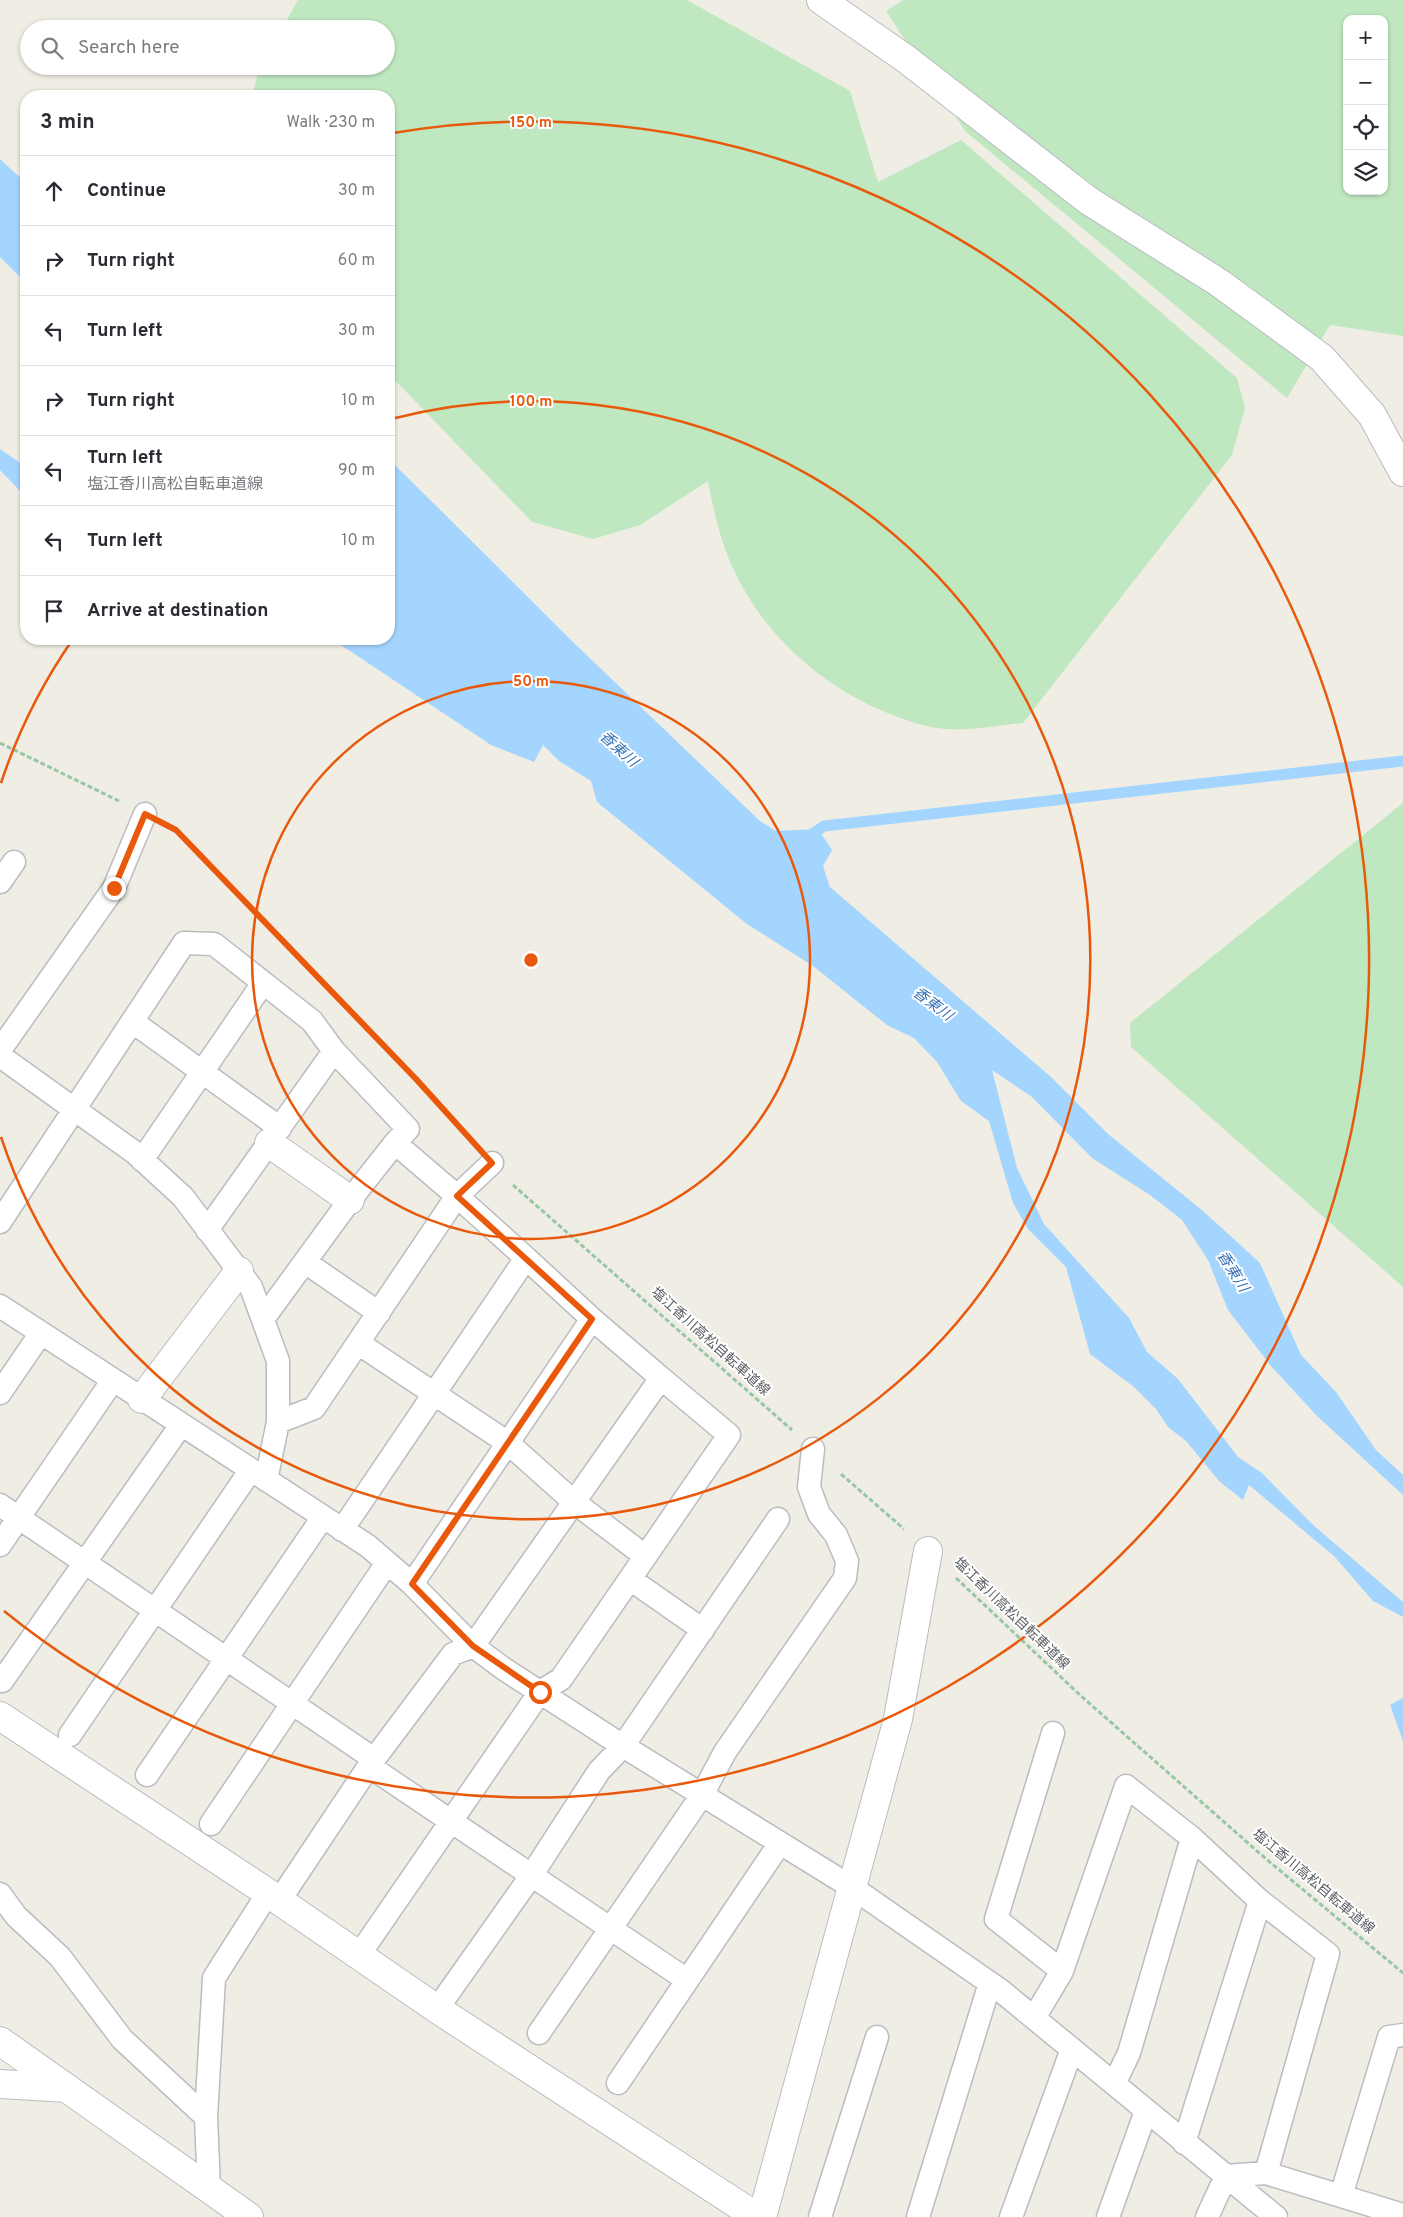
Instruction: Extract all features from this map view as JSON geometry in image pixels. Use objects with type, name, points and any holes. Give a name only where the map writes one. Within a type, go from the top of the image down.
[{"type":"street","points":[[821,0],[906,59],[1089,201],[1218,282],[1322,358],[1372,415],[1403,472]]},
{"type":"street","points":[[274,1136],[350,1200]]},
{"type":"street","points":[[142,1399],[239,1271]]},
{"type":"street","points":[[762,2217],[854,1888],[898,1719],[928,1551]]},
{"type":"street","points":[[0,1716],[274,1897],[436,2009],[757,2217]]},
{"type":"street","points":[[0,2041],[249,2217]]},
{"type":"street","points":[[0,2084],[67,2088]]},
{"type":"lane","points":[[0,1050],[114,888],[145,814]]},
{"type":"lane","points":[[0,882],[14,862]]},
{"type":"lane","points":[[0,1222],[184,943],[214,944],[312,1021],[334,1051],[408,1129],[350,1200],[263,1320]]},
{"type":"lane","points":[[142,1160],[263,983]]},
{"type":"lane","points":[[133,1022],[202,1072],[274,1136]]},
{"type":"lane","points":[[207,1230],[334,1051]]},
{"type":"lane","points":[[0,1056],[142,1160],[183,1197],[251,1287],[278,1361],[278,1422],[258,1475],[154,1608],[70,1735]]},
{"type":"lane","points":[[359,1956],[540,1692],[561,1679],[729,1435],[592,1319],[457,1196],[395,1143]]},
{"type":"lane","points":[[278,1422],[314,1408],[457,1196],[492,1163]]},
{"type":"lane","points":[[342,1530],[526,1258]]},
{"type":"lane","points":[[305,1262],[378,1313]]},
{"type":"lane","points":[[0,1306],[368,1546],[412,1584],[473,1646],[540,1692],[623,1746],[854,1888],[990,1983],[1276,2217]]},
{"type":"lane","points":[[412,1584],[592,1319]]},
{"type":"lane","points":[[0,1393],[41,1333]]},
{"type":"lane","points":[[358,1343],[508,1443],[574,1502],[645,1556]]},
{"type":"lane","points":[[209,2189],[206,2117],[214,1978],[453,1654],[473,1646],[661,1378]]},
{"type":"lane","points":[[0,1545],[113,1380]]},
{"type":"lane","points":[[2,1681],[181,1425]]},
{"type":"lane","points":[[539,2033],[702,1795],[725,1752],[845,1578],[846,1561],[836,1535],[819,1514],[809,1487],[813,1449]]},
{"type":"lane","points":[[0,1505],[292,1702],[450,1821],[687,1980]]},
{"type":"lane","points":[[147,1775],[323,1517]]},
{"type":"lane","points":[[436,2009],[530,1876],[599,1771],[623,1746],[778,1519]]},
{"type":"lane","points":[[212,1824],[292,1702],[388,1563]]},
{"type":"lane","points":[[630,1579],[703,1630]]},
{"type":"lane","points":[[1053,1733],[996,1919],[1062,1971]]},
{"type":"lane","points":[[1034,2018],[1062,1971],[1126,1786],[1192,1838],[1260,1901],[1328,1954],[1266,2173]]},
{"type":"lane","points":[[1114,2084],[1128,2053],[1192,1838]]},
{"type":"lane","points":[[618,2083],[780,1843]]},
{"type":"lane","points":[[0,1894],[16,1916],[60,1957],[122,2039],[206,2117]]},
{"type":"lane","points":[[1184,2143],[1260,1901]]},
{"type":"lane","points":[[918,2217],[990,1983]]},
{"type":"lane","points":[[1341,2196],[1389,2037],[1403,2035]]},
{"type":"lane","points":[[820,2217],[877,2038]]},
{"type":"lane","points":[[1010,2217],[1072,2050]]},
{"type":"lane","points":[[1108,2217],[1146,2111]]},
{"type":"lane","points":[[1226,2176],[1266,2173],[1403,2215]]},
{"type":"lane","points":[[1207,2217],[1226,2176]]},
{"type":"path","name":"塩江香川高松自転車道線","points":[[0,744],[176,830],[416,1079],[508,1181],[928,1551],[1081,1696],[1266,1858],[1403,1973]]},
{"type":"green space","points":[[298,0],[687,0],[850,91],[878,182],[961,140],[1237,378],[1245,408],[1232,455],[1023,723],[984,728],[940,728],[907,720],[871,706],[827,680],[807,664],[788,647],[755,608],[735,574],[725,548],[708,481],[640,525],[593,539],[532,522],[395,380],[395,90],[254,90],[258,75],[395,75],[395,20],[287,20]]},
{"type":"green space","points":[[903,0],[1403,0],[1403,336],[1330,325],[1287,398],[965,131],[886,11]]},
{"type":"green space","points":[[1403,803],[1403,1287],[1131,1047],[1130,1023]]},
{"type":"water","points":[[0,159],[20,177],[20,277],[0,257]]},
{"type":"water","points":[[0,449],[20,463],[20,491],[0,470]]},
{"type":"water","name":"香東川","points":[[395,465],[575,644],[760,821],[776,831],[818,829],[832,850],[823,866],[830,887],[1051,1077],[1108,1134],[1203,1211],[1260,1263],[1301,1355],[1336,1392],[1376,1450],[1403,1475],[1403,1495],[1316,1415],[1271,1366],[1228,1310],[1208,1260],[1182,1220],[1150,1195],[1092,1158],[1032,1097],[992,1070],[1017,1168],[1044,1224],[1129,1318],[1147,1352],[1178,1379],[1238,1457],[1262,1473],[1312,1524],[1403,1602],[1403,1617],[1373,1601],[1334,1556],[1249,1485],[1243,1500],[1220,1482],[1186,1441],[1168,1427],[1156,1409],[1134,1387],[1090,1354],[1066,1267],[1028,1229],[1013,1203],[989,1121],[961,1101],[937,1062],[914,1038],[887,1025],[813,966],[747,924],[597,802],[591,781],[559,761],[543,745],[534,762],[491,745],[341,645],[395,645]]},
{"type":"water","points":[[1403,1698],[1403,1741],[1390,1705]]},
{"type":"waterway","points":[[805,839],[824,826],[1403,761]]},
{"type":"route","points":[[114,888],[145,814],[176,830],[416,1079],[492,1163],[457,1196],[592,1319],[412,1584],[473,1646],[540,1692]]}]
